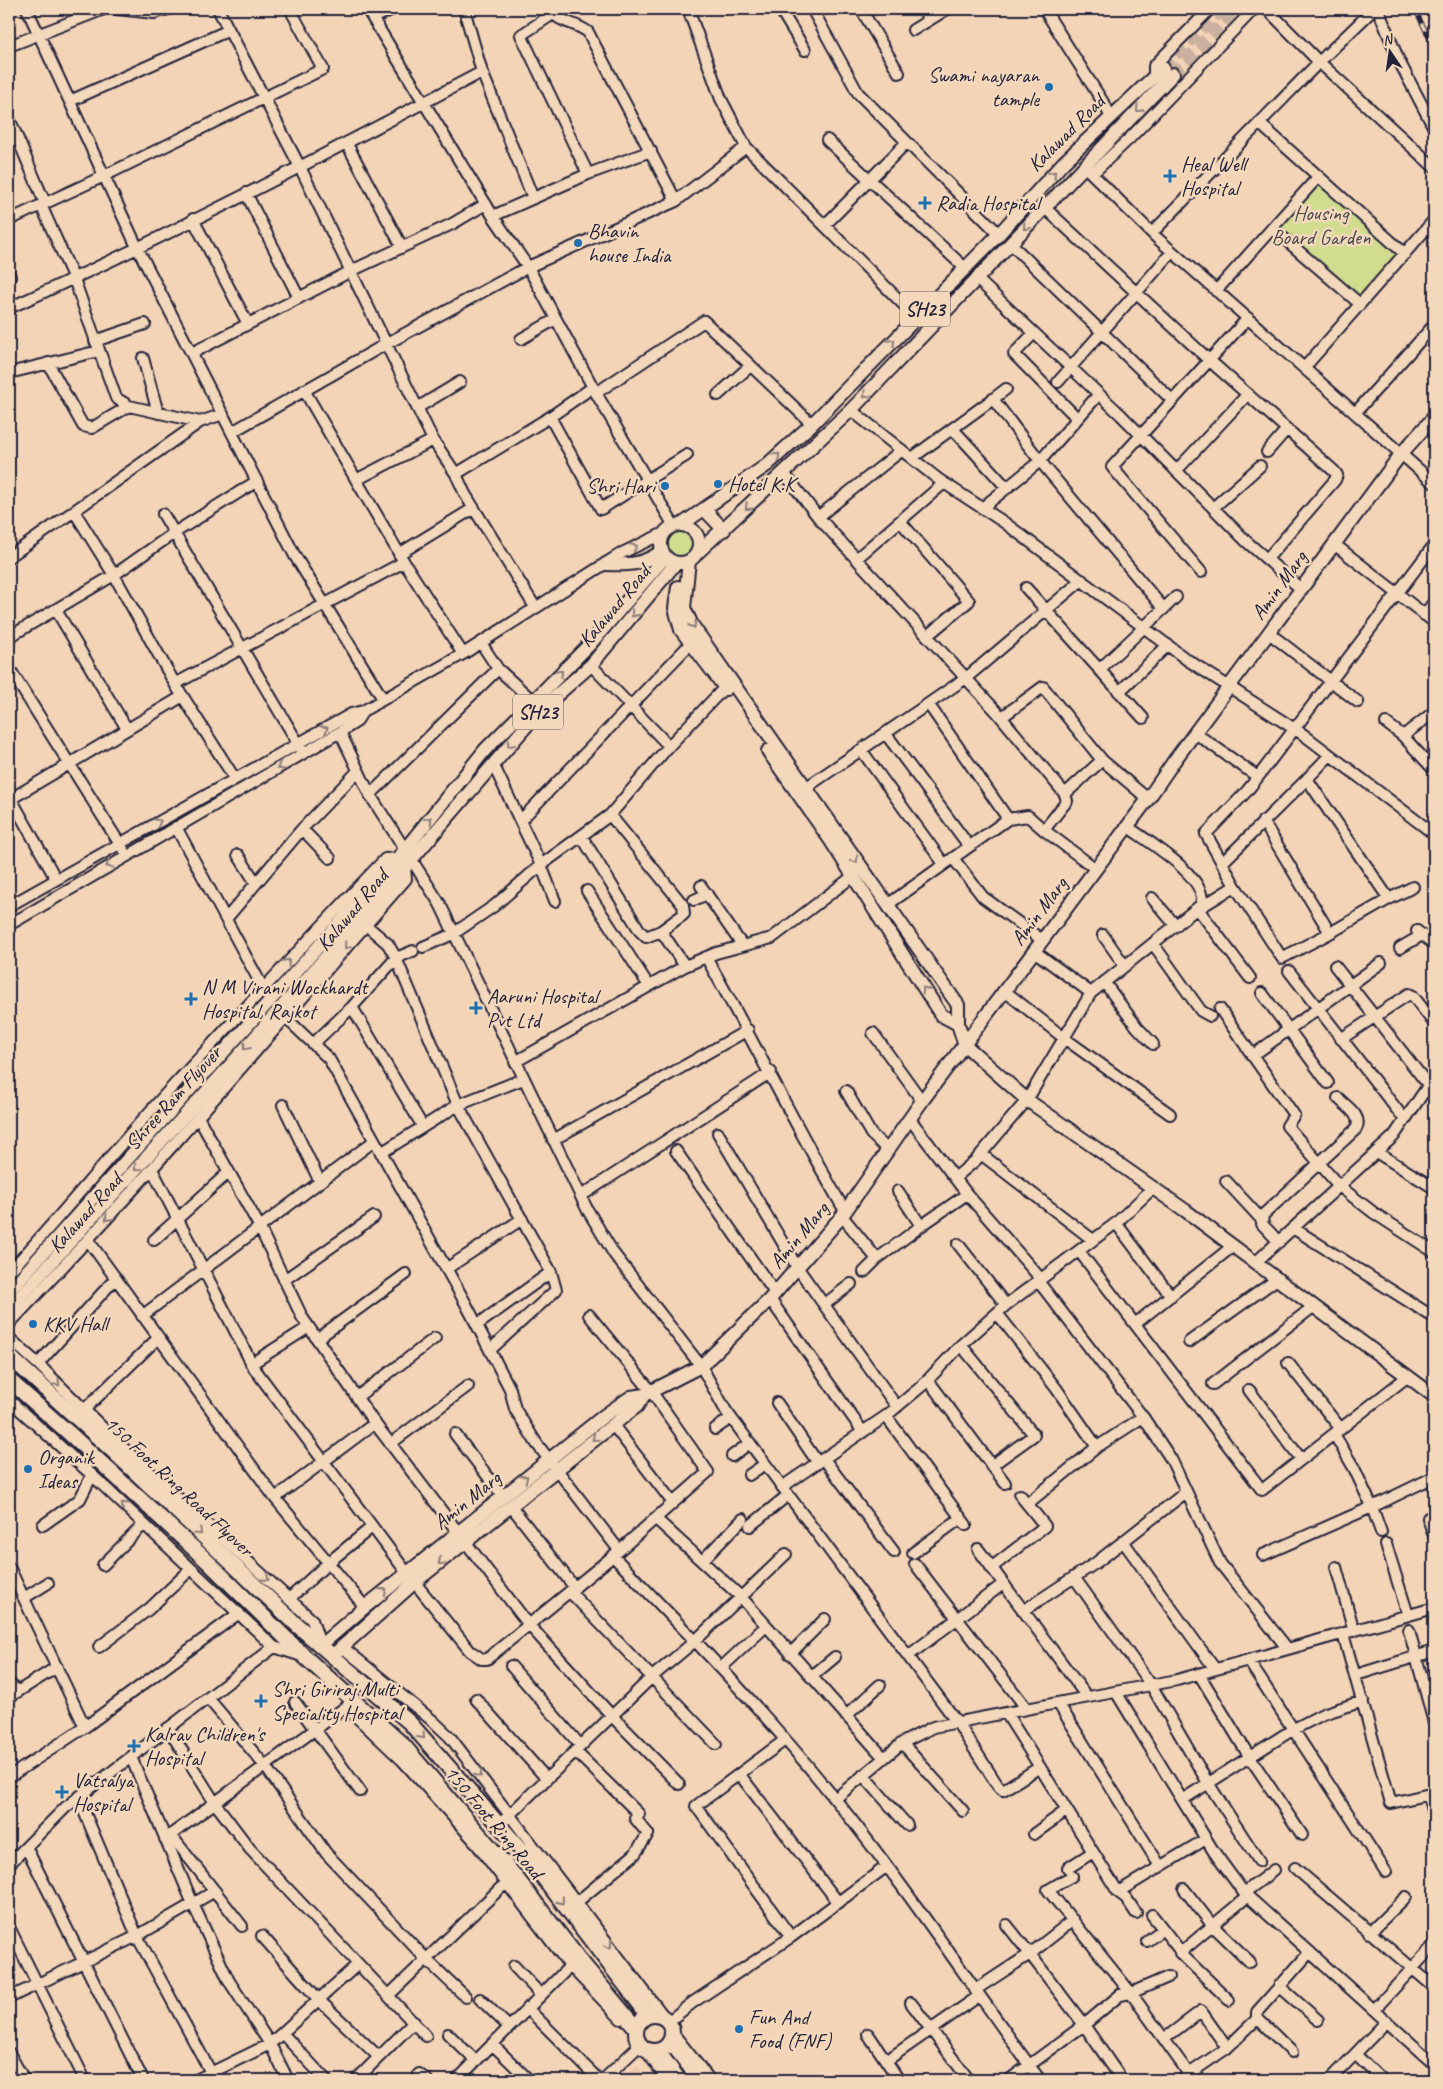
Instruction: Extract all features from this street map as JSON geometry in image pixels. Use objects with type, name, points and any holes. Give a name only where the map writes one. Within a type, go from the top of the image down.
[{"type":"highway","name":"150 Foot Ring Road Flyover","points":[[9,1356],[284,1604],[321,1646]]},
{"type":"highway","name":"150 Foot Ring Road Flyover","points":[[9,1380],[205,1559],[305,1657]]},
{"type":"highway","name":"150 Foot Ring Road","points":[[321,1646],[337,1651],[410,1723],[500,1824],[648,2015]]},
{"type":"highway","name":"150 Foot Ring Road","points":[[305,1657],[350,1704],[404,1746],[574,1962],[678,2080]]},
{"type":"highway","points":[[669,2028],[664,2048],[643,2041],[638,2022],[648,2015],[660,2015],[669,2028],[700,2080]]},
{"type":"main road","name":"Kalawad Road","points":[[673,528],[767,465],[812,424],[999,234],[1063,163],[1110,116],[1163,72]]},
{"type":"main road","name":"SH23","points":[[1088,170],[1163,72]]},
{"type":"main road","name":"Kalawad Road","points":[[405,859],[485,750],[532,700],[679,558],[724,530],[851,410],[1011,244],[1044,207],[1088,170]]},
{"type":"main road","name":"Amin Marg","points":[[321,1646],[364,1607],[411,1578],[461,1539],[507,1501],[549,1458],[631,1397],[648,1393],[701,1366],[772,1296],[844,1214],[922,1101],[1006,992],[1038,945],[1128,827],[1401,454],[1434,416]]},
{"type":"main road","points":[[704,509],[724,530]]},
{"type":"main road","points":[[606,564],[633,565],[650,560],[679,558],[699,540],[696,534],[692,530],[673,528],[661,545],[679,558],[684,608],[692,626],[801,791],[852,877],[941,1015],[958,1024]]},
{"type":"main road","name":"Kalawad Road","points":[[405,859],[540,710],[591,666],[679,558]]},
{"type":"main road","points":[[679,558],[675,608],[682,630],[958,1005],[958,1024],[965,1045],[1027,1100],[1233,1246],[1434,1396]]},
{"type":"main road","name":"Shree Ram Flyover","points":[[9,1291],[405,859]]},
{"type":"main road","name":"Shree Ram Flyover","points":[[9,1309],[391,874]]},
{"type":"main road","name":"Amin Marg","points":[[507,1501],[557,1469],[636,1406],[648,1393]]},
{"type":"main road","name":"Amin Marg","points":[[337,1651],[411,1578]]},
{"type":"street","points":[[27,9],[137,247],[295,556],[384,699]]},
{"type":"street","points":[[9,46],[104,9]]},
{"type":"street","points":[[118,9],[148,11],[168,9]]},
{"type":"street","points":[[218,9],[300,167],[433,440],[456,474],[474,508],[535,607]]},
{"type":"street","points":[[9,220],[104,176],[323,69],[290,9]]},
{"type":"street","points":[[9,925],[176,827],[351,714],[363,711],[463,654],[628,550],[673,528],[648,480],[594,390],[528,267],[493,216],[370,13],[393,9]]},
{"type":"street","points":[[464,9],[482,72],[533,198]]},
{"type":"street","points":[[688,9],[721,100],[746,147],[916,318]]},
{"type":"street","points":[[780,9],[805,50]]},
{"type":"street","points":[[812,9],[858,93],[999,234]]},
{"type":"street","points":[[861,9],[900,73]]},
{"type":"street","points":[[923,9],[929,20]]},
{"type":"street","points":[[913,30],[947,9]]},
{"type":"street","points":[[1044,9],[1110,116]]},
{"type":"street","points":[[1163,72],[1154,66],[1210,9]]},
{"type":"street","points":[[1254,9],[1131,137],[1088,170],[1172,252],[1434,483]]},
{"type":"street","points":[[1267,9],[1319,62],[1434,167]]},
{"type":"street","points":[[1152,233],[1319,62],[1376,9],[1434,128]]},
{"type":"street","points":[[588,174],[521,35],[551,11],[560,20],[578,25],[588,32],[676,201]]},
{"type":"street","points":[[70,101],[229,30]]},
{"type":"street","points":[[9,308],[74,279],[348,144],[482,72]]},
{"type":"street","points":[[9,118],[74,279],[116,398],[129,406],[200,422]]},
{"type":"street","points":[[1258,124],[1405,254]]},
{"type":"street","points":[[828,140],[965,268]]},
{"type":"street","points":[[825,225],[906,143]]},
{"type":"street","points":[[348,144],[402,247]]},
{"type":"street","points":[[232,432],[386,344],[528,267],[676,201],[746,147]]},
{"type":"street","points":[[493,216],[588,174],[651,151]]},
{"type":"street","points":[[1216,291],[1318,176]]},
{"type":"street","points":[[246,193],[299,298]]},
{"type":"street","points":[[192,353],[351,271],[452,224],[486,204]]},
{"type":"street","points":[[1044,207],[1209,360],[1337,475],[1267,560]]},
{"type":"street","points":[[193,219],[248,324]]},
{"type":"street","points":[[1304,368],[1434,220]]},
{"type":"street","points":[[1272,228],[1360,304]]},
{"type":"street","points":[[1011,244],[1172,400]]},
{"type":"street","points":[[1058,382],[1172,252]]},
{"type":"street","points":[[977,279],[1099,394],[1267,560],[1301,589]]},
{"type":"street","points":[[1201,572],[1112,467],[1248,318]]},
{"type":"street","points":[[522,339],[556,319]]},
{"type":"street","points":[[456,474],[704,321],[812,424]]},
{"type":"street","points":[[9,373],[48,363],[97,346],[144,324]]},
{"type":"street","points":[[1355,413],[1434,325]]},
{"type":"street","points":[[1034,333],[1014,354],[1076,418]]},
{"type":"street","points":[[143,358],[158,413]]},
{"type":"street","points":[[48,363],[83,426],[92,428],[129,406]]},
{"type":"street","points":[[718,395],[750,366]]},
{"type":"street","points":[[417,408],[460,382]]},
{"type":"street","points":[[912,458],[954,430],[1006,389]]},
{"type":"street","points":[[304,390],[401,558],[463,654]]},
{"type":"street","points":[[982,508],[1040,461],[1099,394]]},
{"type":"street","points":[[1176,471],[1248,394]]},
{"type":"street","points":[[994,399],[1040,461],[1164,609]]},
{"type":"street","points":[[851,410],[944,483],[1082,580],[1168,645],[1330,755],[1434,834]]},
{"type":"street","points":[[9,557],[200,422],[223,414]]},
{"type":"street","points":[[550,417],[601,508],[687,455]]},
{"type":"street","points":[[1267,452],[1287,429]]},
{"type":"street","points":[[954,430],[1007,488]]},
{"type":"street","points":[[356,480],[433,440]]},
{"type":"street","points":[[818,517],[902,450]]},
{"type":"street","points":[[1213,508],[1260,466]]},
{"type":"street","points":[[784,473],[818,517],[1002,717],[1064,794],[1067,801],[1044,830]]},
{"type":"street","points":[[9,637],[114,575],[174,532],[257,481]]},
{"type":"street","points":[[856,558],[944,483]]},
{"type":"street","points":[[175,684],[325,604],[401,558],[474,508]]},
{"type":"street","points":[[74,511],[114,575],[175,684],[235,779]]},
{"type":"street","points":[[163,514],[301,748]]},
{"type":"street","points":[[900,521],[969,601],[927,636]]},
{"type":"street","points":[[1334,544],[1434,622]]},
{"type":"street","points":[[1413,886],[1282,958],[1235,886],[1206,834],[1248,791],[1434,545]]},
{"type":"street","points":[[801,791],[966,678],[1082,580]]},
{"type":"street","points":[[1026,588],[1143,718]]},
{"type":"street","points":[[1099,670],[1176,598]]},
{"type":"street","points":[[1424,615],[1434,602]]},
{"type":"street","points":[[56,610],[127,729]]},
{"type":"street","points":[[1269,633],[1358,702]]},
{"type":"street","points":[[481,643],[498,668],[532,700]]},
{"type":"street","points":[[520,821],[691,643]]},
{"type":"street","points":[[1119,692],[1168,645]]},
{"type":"street","points":[[591,666],[669,746]]},
{"type":"street","points":[[9,668],[126,855]]},
{"type":"street","points":[[370,795],[498,668]]},
{"type":"street","points":[[423,946],[453,934],[494,906],[542,865],[582,837],[610,814],[669,746],[725,687]]},
{"type":"street","points":[[1002,717],[1043,687],[1102,760],[1148,799]]},
{"type":"street","points":[[56,879],[9,798],[183,696]]},
{"type":"street","points":[[929,705],[1008,818]]},
{"type":"street","points":[[9,906],[235,779],[340,732],[356,722],[363,711]]},
{"type":"street","points":[[1403,736],[1434,712]]},
{"type":"street","points":[[1386,723],[1403,736],[1434,770]]},
{"type":"street","points":[[340,732],[357,772],[405,859],[440,904],[553,1140],[581,1196],[614,1254],[701,1366],[730,1419],[786,1491],[957,1722],[998,1786],[1003,1790],[1040,1767]]},
{"type":"street","points":[[1195,733],[1258,777]]},
{"type":"street","points":[[886,734],[969,846]]},
{"type":"street","points":[[862,751],[948,861],[983,897],[1092,993]]},
{"type":"street","points":[[1222,863],[1330,755]]},
{"type":"street","points":[[1064,794],[1102,760]]},
{"type":"street","points":[[493,764],[542,865],[555,901]]},
{"type":"street","points":[[226,919],[302,829],[357,772]]},
{"type":"street","points":[[1307,779],[1389,899]]},
{"type":"street","points":[[582,837],[640,931],[646,937],[661,931],[684,914],[683,905],[610,814]]},
{"type":"street","points":[[890,903],[1008,818],[1028,816],[1096,869]]},
{"type":"street","points":[[1263,821],[1330,933]]},
{"type":"street","points":[[176,827],[263,988]]},
{"type":"street","points":[[1128,827],[1171,858],[1193,878],[1203,899],[1198,909]]},
{"type":"street","points":[[302,829],[330,858]]},
{"type":"street","points":[[238,855],[256,883]]},
{"type":"street","name":"Kalawad Road","points":[[9,1272],[263,988],[385,859],[405,859],[406,879],[152,1169],[9,1324]]},
{"type":"street","points":[[515,1062],[685,966],[742,945],[772,938],[852,877]]},
{"type":"street","points":[[956,1177],[981,1154],[1027,1100],[1092,993],[1198,909],[1235,886]]},
{"type":"street","points":[[694,900],[704,890],[742,945]]},
{"type":"street","points":[[587,891],[649,986]]},
{"type":"street","points":[[1152,898],[1176,926]]},
{"type":"street","points":[[1198,909],[1250,978]]},
{"type":"street","points":[[366,925],[388,944],[396,958],[458,1105],[557,1286],[556,1290],[490,1350]]},
{"type":"street","points":[[661,931],[685,966]]},
{"type":"street","points":[[1400,948],[1419,933],[1434,944]]},
{"type":"street","points":[[1103,936],[1125,966]]},
{"type":"street","points":[[1154,945],[1201,1011],[1210,1016]]},
{"type":"street","points":[[314,1043],[352,1006],[396,958],[413,951]]},
{"type":"street","points":[[706,957],[748,1030],[844,1214],[877,1259]]},
{"type":"street","points":[[1252,1056],[1381,963]]},
{"type":"street","points":[[1255,1263],[1394,1136],[1431,1081],[1335,966]]},
{"type":"street","points":[[1289,971],[1405,1120]]},
{"type":"street","points":[[1104,982],[1137,1027],[1153,1044]]},
{"type":"street","points":[[1006,992],[1064,1038],[1170,1114]]},
{"type":"street","points":[[1262,993],[1328,1083]]},
{"type":"street","points":[[1341,1039],[1375,1014],[1409,994],[1413,996],[1434,1023]]},
{"type":"street","points":[[352,1006],[423,1127]]},
{"type":"street","points":[[1220,1009],[1294,1115],[1287,1126],[1339,1186],[1374,1213],[1434,1252]]},
{"type":"street","points":[[286,1018],[329,1059],[477,1325],[510,1389],[515,1409],[537,1444],[557,1469],[616,1553],[722,1668],[835,1799],[887,1866],[1040,2080]]},
{"type":"street","points":[[553,1140],[748,1030]]},
{"type":"street","points":[[873,1033],[922,1101]]},
{"type":"street","points":[[581,1196],[770,1072]]},
{"type":"street","points":[[381,1153],[458,1105],[523,1079]]},
{"type":"street","points":[[846,1090],[867,1127],[888,1150]]},
{"type":"street","points":[[1261,1219],[1318,1162],[1356,1129],[1359,1124],[1358,1118],[1338,1098]]},
{"type":"street","points":[[282,1105],[320,1182]]},
{"type":"street","points":[[198,1117],[260,1227],[284,1280],[309,1327],[390,1444],[461,1539],[529,1625],[612,1716],[679,1784]]},
{"type":"street","points":[[910,1118],[967,1194],[1040,1280],[1144,1417],[1170,1459],[1220,1563],[1286,1648]]},
{"type":"street","points":[[718,1133],[797,1268],[825,1304],[897,1407]]},
{"type":"street","points":[[142,1316],[374,1141]]},
{"type":"street","points":[[676,1151],[863,1432]]},
{"type":"street","points":[[1376,1152],[1434,1188]]},
{"type":"street","points":[[981,1154],[1093,1240]]},
{"type":"street","points":[[152,1169],[251,1364],[411,1578],[470,1651],[482,1660],[487,1659],[572,1590],[708,1472],[589,1315]]},
{"type":"street","points":[[154,1240],[229,1172]]},
{"type":"street","points":[[1226,1181],[1261,1219],[1262,1224],[1278,1242]]},
{"type":"street","points":[[702,1561],[821,1461],[897,1407],[928,1380],[961,1344],[1006,1305],[1116,1223],[1153,1188]]},
{"type":"street","points":[[898,1191],[921,1226]]},
{"type":"street","points":[[864,1272],[877,1259],[967,1194]]},
{"type":"street","points":[[284,1280],[374,1217]]},
{"type":"street","points":[[446,1270],[522,1219]]},
{"type":"street","points":[[1116,1223],[1171,1296]]},
{"type":"street","points":[[1293,1228],[1430,1315]]},
{"type":"street","points":[[88,1240],[275,1498],[364,1607]]},
{"type":"street","points":[[958,1244],[1006,1305]]},
{"type":"street","points":[[1135,1324],[1233,1246]]},
{"type":"street","points":[[1079,1251],[1262,1490],[1407,1377]]},
{"type":"street","points":[[477,1325],[551,1272]]},
{"type":"street","points":[[317,1339],[406,1274]]},
{"type":"street","points":[[38,1364],[115,1279]]},
{"type":"street","points":[[1189,1342],[1277,1279]]},
{"type":"street","points":[[825,1304],[851,1284]]},
{"type":"street","points":[[1214,1384],[1313,1307]]},
{"type":"street","points":[[997,1313],[1056,1388],[1098,1447]]},
{"type":"street","points":[[251,1364],[309,1327]]},
{"type":"street","points":[[9,1338],[284,1604],[328,1563],[372,1527]]},
{"type":"street","points":[[84,1410],[158,1338]]},
{"type":"street","points":[[357,1397],[435,1338]]},
{"type":"street","points":[[961,1344],[1034,1435],[992,1466]]},
{"type":"street","points":[[1288,1362],[1337,1431],[1372,1507],[1381,1532]]},
{"type":"street","points":[[928,1380],[1004,1484]]},
{"type":"street","points":[[390,1444],[468,1386]]},
{"type":"street","points":[[1249,1390],[1301,1460]]},
{"type":"street","points":[[9,1400],[92,1475],[274,1647],[305,1657]]},
{"type":"street","points":[[777,1403],[894,1552]]},
{"type":"street","points":[[886,1416],[964,1522],[913,1553]]},
{"type":"street","points":[[1028,1504],[1098,1447],[1144,1417]]},
{"type":"street","points":[[715,1429],[730,1419]]},
{"type":"street","points":[[275,1498],[375,1423]]},
{"type":"street","points":[[613,1424],[673,1503]]},
{"type":"street","points":[[455,1434],[572,1590],[716,1744]]},
{"type":"street","points":[[732,1456],[752,1448]]},
{"type":"street","points":[[749,1475],[764,1464]]},
{"type":"street","points":[[44,1525],[80,1499],[92,1475]]},
{"type":"street","points":[[1263,1555],[1434,1478]]},
{"type":"street","points":[[1023,1611],[1124,1541],[1186,1492]]},
{"type":"street","points":[[991,1568],[1045,1526],[1020,1495]]},
{"type":"street","points":[[655,1518],[741,1597],[884,1758]]},
{"type":"street","points":[[1428,1518],[1434,1536]]},
{"type":"street","points":[[104,1565],[144,1524]]},
{"type":"street","points":[[1124,1541],[1215,1669]]},
{"type":"street","points":[[1386,1544],[1408,1615]]},
{"type":"street","points":[[978,1549],[1087,1697]]},
{"type":"street","points":[[500,1824],[652,1677],[695,1640],[786,1554]]},
{"type":"street","points":[[915,1564],[1027,1709]]},
{"type":"street","points":[[9,1567],[85,1727]]},
{"type":"street","points":[[1336,1567],[1356,1675],[1391,1803],[1431,1794],[1434,1818]]},
{"type":"street","points":[[99,1647],[149,1609],[191,1569]]},
{"type":"street","points":[[1074,1577],[1151,1685],[1208,1783],[1259,1861]]},
{"type":"street","points":[[24,1598],[48,1583]]},
{"type":"street","points":[[908,1656],[1003,1584]]},
{"type":"street","points":[[835,1799],[902,1743],[933,1727],[1200,1674],[1286,1648],[1434,1608]]},
{"type":"street","points":[[9,1778],[85,1727],[239,1613]]},
{"type":"street","points":[[790,1654],[825,1619]]},
{"type":"street","points":[[722,1668],[766,1626]]},
{"type":"street","points":[[1409,1630],[1418,1656],[1434,1723]]},
{"type":"street","points":[[9,1864],[78,1798],[274,1647]]},
{"type":"street","points":[[337,1651],[434,1721],[450,1737],[510,1813],[669,2028],[710,2080]]},
{"type":"street","points":[[1356,1675],[1434,1651]]},
{"type":"street","points":[[811,1678],[835,1656]]},
{"type":"street","points":[[1248,1660],[1386,1872]]},
{"type":"street","points":[[511,1666],[578,1749],[637,1816],[648,1834],[635,1854],[577,1902]]},
{"type":"street","points":[[9,1697],[57,1667]]},
{"type":"street","points":[[1200,1674],[1249,1756],[1302,1835]]},
{"type":"street","points":[[9,1683],[18,1692]]},
{"type":"street","points":[[846,1716],[880,1685]]},
{"type":"street","points":[[1116,1692],[1206,1839],[1246,1894],[1434,2064]]},
{"type":"street","points":[[208,1698],[265,1766],[326,1853],[426,1959],[466,1998]]},
{"type":"street","points":[[476,1699],[546,1778]]},
{"type":"street","points":[[1182,1800],[1292,1730],[1323,1714],[1363,1701]]},
{"type":"street","points":[[295,1702],[360,1791]]},
{"type":"street","points":[[1058,1703],[1160,1866]]},
{"type":"street","points":[[168,1837],[350,1704]]},
{"type":"street","points":[[1006,1713],[1118,1892],[1126,1898],[1136,1913]]},
{"type":"street","points":[[168,1728],[215,1803],[250,1848],[426,2036]]},
{"type":"street","points":[[786,1740],[696,1806],[791,1937]]},
{"type":"street","points":[[902,1743],[963,1811]]},
{"type":"street","points":[[131,1757],[168,1837],[193,1904],[229,1981],[270,2044],[288,2080]]},
{"type":"street","points":[[740,1775],[838,1902]]},
{"type":"street","points":[[863,1775],[907,1826]]},
{"type":"street","points":[[78,1798],[137,1936],[213,2076]]},
{"type":"street","points":[[1034,1834],[1067,1810]]},
{"type":"street","points":[[168,1837],[215,1891],[242,1926]]},
{"type":"street","points":[[1118,1892],[1206,1839]]},
{"type":"street","points":[[26,1847],[82,1962],[143,2080]]},
{"type":"street","points":[[1093,1852],[1048,1890],[1131,1993],[1164,2039],[1186,2077],[1227,2048],[1258,2018]]},
{"type":"street","points":[[669,2028],[887,1866]]},
{"type":"street","points":[[1295,1868],[1434,1987]]},
{"type":"street","points":[[1182,1952],[1274,1870]]},
{"type":"street","points":[[388,1995],[510,1879]]},
{"type":"street","points":[[1184,1889],[1213,1926],[1250,1962]]},
{"type":"street","points":[[9,1998],[137,1936],[215,1891]]},
{"type":"street","points":[[1369,1933],[1406,1897]]},
{"type":"street","points":[[1152,1915],[1182,1952],[1180,1953],[1229,2000]]},
{"type":"street","points":[[886,2061],[932,2029],[1073,1920]]},
{"type":"street","points":[[1007,1925],[1084,2025],[1122,2080]]},
{"type":"street","points":[[9,1927],[85,2080]]},
{"type":"street","points":[[1147,1941],[1163,1929]]},
{"type":"street","points":[[262,1936],[319,2000],[379,2057]]},
{"type":"street","points":[[1374,2010],[1434,1944]]},
{"type":"street","points":[[1292,2052],[1258,2018],[1257,2012],[1310,1952]]},
{"type":"street","points":[[459,2080],[476,2060],[574,1962]]},
{"type":"street","points":[[196,2080],[213,2076],[270,2044],[358,1964]]},
{"type":"street","points":[[514,1966],[541,1995]]},
{"type":"street","points":[[1009,2080],[1084,2025],[1120,1995],[1131,1993],[1168,1977]]},
{"type":"street","points":[[1279,1986],[1318,2020]]},
{"type":"street","points":[[480,1999],[509,2027]]},
{"type":"street","points":[[911,2003],[969,2080]]},
{"type":"street","points":[[527,2008],[601,2080],[643,2041],[667,2080]]},
{"type":"street","points":[[1164,2039],[1201,2011],[1227,2048]]},
{"type":"street","points":[[1330,2080],[1387,2021]]},
{"type":"street","points":[[360,2079],[414,2022]]},
{"type":"street","points":[[282,2033],[326,2080]]},
{"type":"street","points":[[448,2034],[476,2060]]},
{"type":"street","points":[[868,2034],[900,2080]]},
{"type":"street","points":[[492,2044],[529,2080]]},
{"type":"street","points":[[9,2053],[24,2080]]},
{"type":"street","points":[[1355,2054],[1382,2080]]},
{"type":"shaded area","points":[[637,2066],[648,2080],[622,2080]]},
{"type":"green space","name":"Housing Board Garden","points":[[1318,177],[1405,254],[1360,304],[1272,228]]},
{"type":"green space","points":[[690,529],[697,537],[691,550],[683,556],[669,556],[666,546],[670,537],[679,531]]},
{"type":"tunnel","points":[[1163,68],[1222,9]]},
{"type":"tunnel","points":[[1173,74],[1236,9]]},
{"type":"railway","points":[[1415,9],[1434,48]]},
{"type":"place","name":"Swami nayaran tample","points":[[1049,87]]},
{"type":"place","name":"Heal Well Hospital","points":[[1170,176]]},
{"type":"place","name":"Radia Hospital","points":[[925,203]]},
{"type":"place","name":"Bhavin house India","points":[[578,243]]},
{"type":"place","name":"Hotel K.K","points":[[718,484]]},
{"type":"place","name":"Shri Hari","points":[[665,486]]},
{"type":"place","name":"N M Virani Wockhardt Hospital, Rajkot","points":[[191,999]]},
{"type":"place","name":"Aaruni Hospital Pvt Ltd","points":[[476,1008]]},
{"type":"place","name":"KKV Hall","points":[[33,1324]]},
{"type":"place","name":"Organik Ideas","points":[[28,1469]]},
{"type":"place","name":"Shri Giriraj Multi Speciality Hospital","points":[[261,1701]]},
{"type":"place","name":"Kalrav Children's Hospital","points":[[134,1746]]},
{"type":"place","name":"Vatsalya Hospital","points":[[62,1792]]},
{"type":"place","name":"Fun And Food (FNF)","points":[[739,2029]]}]
